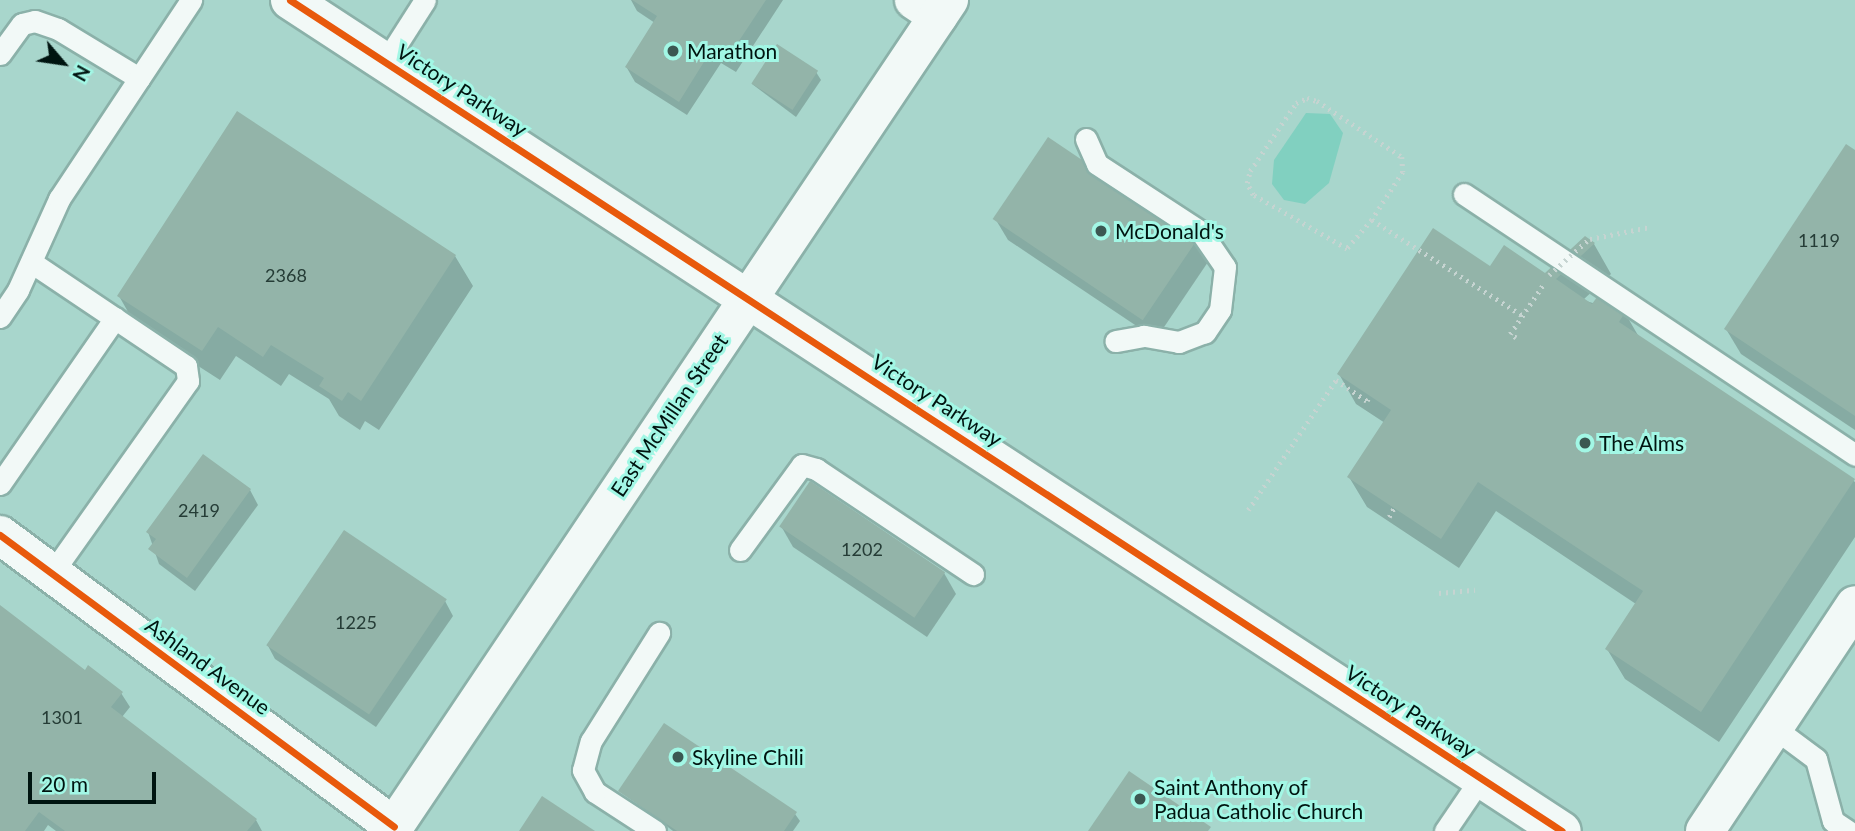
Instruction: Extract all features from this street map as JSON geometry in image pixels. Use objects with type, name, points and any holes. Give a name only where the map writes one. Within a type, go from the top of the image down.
[{"type":"street","name":"Victory Parkway","points":[[290,0],[1562,831]]},
{"type":"street","name":"East McMillan Street","points":[[392,829],[748,297],[934,5]]},
{"type":"street","name":"Ashland Avenue","points":[[0,535],[392,829]]},
{"type":"street","points":[[1705,831],[1855,605]]},
{"type":"lane","points":[[0,317],[31,262],[59,199],[191,0]]},
{"type":"lane","points":[[386,61],[425,0]]},
{"type":"lane","points":[[0,54],[22,24],[35,21],[58,29],[139,78]]},
{"type":"lane","points":[[1086,139],[1097,164],[1201,232],[1225,267],[1220,310],[1205,332],[1179,342],[1144,335],[1115,341]]},
{"type":"lane","points":[[1464,194],[1855,455]]},
{"type":"lane","points":[[31,262],[187,366],[188,381],[52,573]]},
{"type":"lane","points":[[0,484],[115,318]]},
{"type":"lane","points":[[740,550],[802,465],[816,469],[974,574]]},
{"type":"lane","points":[[655,831],[595,792],[583,770],[591,741],[659,633]]},
{"type":"lane","points":[[1773,727],[1816,759],[1833,821],[1848,831]]},
{"type":"lane","points":[[1445,831],[1481,778]]},
{"type":"path","points":[[1307,98],[1317,101],[1402,157],[1403,172],[1372,220],[1356,242],[1347,249],[1338,247],[1253,195],[1248,183],[1250,171],[1296,103],[1307,98]]},
{"type":"path","points":[[1372,220],[1523,316]]},
{"type":"path","points":[[1516,338],[1510,334],[1549,275],[1589,239],[1650,227]]},
{"type":"path","points":[[1248,510],[1336,380],[1367,401],[1370,395]]},
{"type":"path","points":[[1389,517],[1394,508]]},
{"type":"path","points":[[1439,593],[1475,590]]},
{"type":"green space","points":[[1306,113],[1330,114],[1343,133],[1329,183],[1305,204],[1284,200],[1272,184],[1274,160]]},
{"type":"building","name":"Marathon","points":[[632,0],[766,0],[727,59],[712,49],[679,102],[625,67],[657,16]]},
{"type":"building","name":"Marathon","points":[[777,44],[818,71],[792,110],[751,83]]},
{"type":"building","points":[[237,111],[456,255],[361,401],[348,392],[342,401],[319,386],[324,378],[271,345],[263,357],[218,327],[202,351],[117,296]]},
{"type":"building","name":"McDonald's","points":[[1048,137],[1198,238],[1143,320],[993,219]]},
{"type":"building","points":[[1846,144],[1855,150],[1855,416],[1724,329]]},
{"type":"building","name":"The Alms","points":[[1433,228],[1490,266],[1504,245],[1545,273],[1585,236],[1595,243],[1556,279],[1592,304],[1600,293],[1626,311],[1619,322],[1855,479],[1701,712],[1605,649],[1643,591],[1478,482],[1441,539],[1347,477],[1391,410],[1337,374]]},
{"type":"building","points":[[203,454],[251,489],[187,578],[148,549],[156,539],[146,532]]},
{"type":"building","points":[[810,481],[945,572],[914,618],[779,527]]},
{"type":"building","points":[[344,530],[447,599],[369,715],[266,645]]},
{"type":"building","points":[[0,605],[85,670],[88,665],[123,692],[111,707],[257,819],[247,831],[65,831],[39,812],[25,831],[0,831]]},
{"type":"building","name":"Skyline Chili","points":[[664,723],[797,812],[784,831],[677,831],[618,791]]},
{"type":"building","name":"Saint Anthony of Padua Catholic Church","points":[[1129,771],[1211,827],[1208,831],[1088,831]]},
{"type":"building","points":[[542,796],[595,831],[519,831]]},
{"type":"cycle path","points":[[290,0],[1562,831]]},
{"type":"cycle path","points":[[0,535],[394,827]]},
{"type":"place","name":"Marathon","points":[[673,51]]},
{"type":"place","name":"McDonald's","points":[[1101,231]]},
{"type":"place","name":"The Alms","points":[[1585,443]]},
{"type":"place","name":"Skyline Chili","points":[[678,757]]},
{"type":"place","name":"Saint Anthony of Padua Catholic Church","points":[[1140,799]]}]
